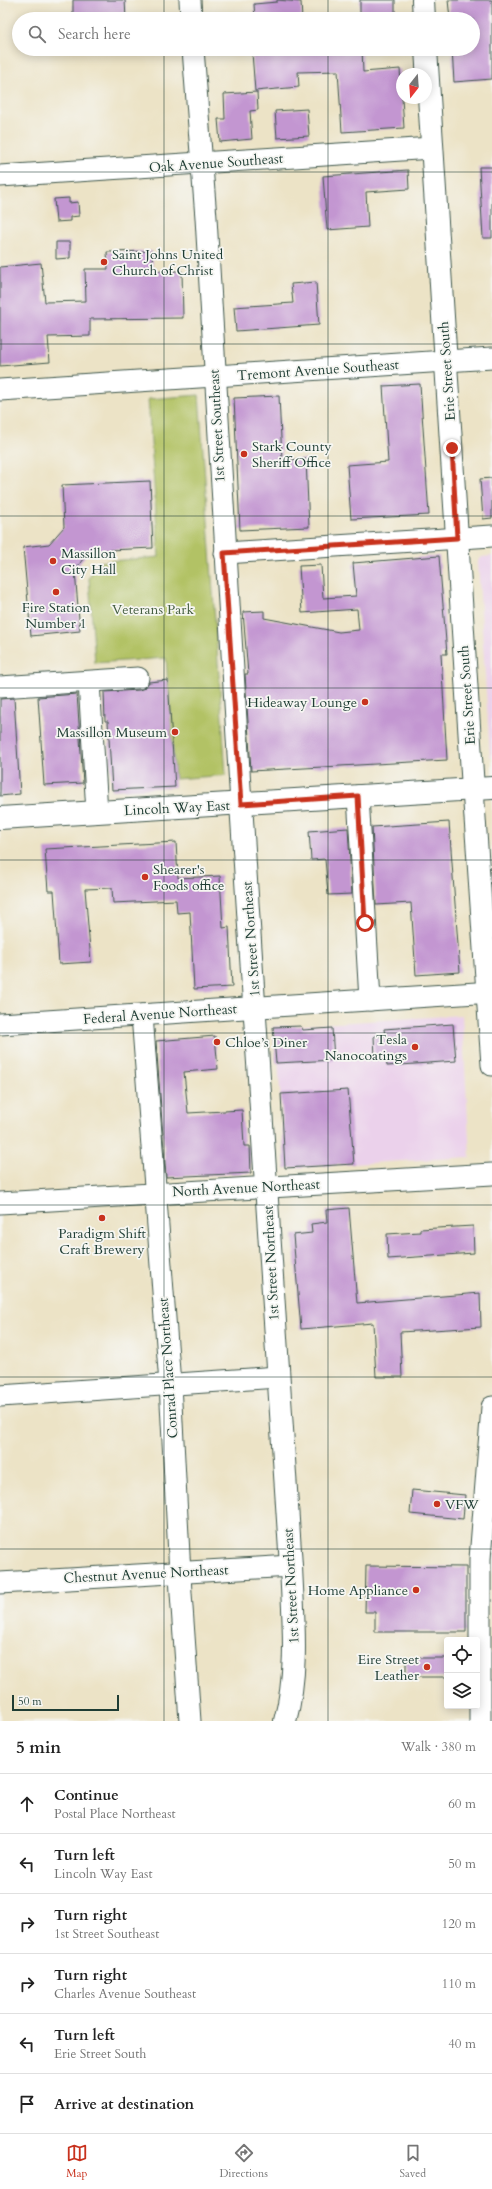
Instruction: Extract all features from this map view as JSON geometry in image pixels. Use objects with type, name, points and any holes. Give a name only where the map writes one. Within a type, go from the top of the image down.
[{"type":"main road","points":[[423,0],[424,12]]},
{"type":"main road","name":"Erie Street South","points":[[426,56],[457,538],[483,789]]},
{"type":"main road","name":"Lincoln Way East","points":[[0,818],[483,789]]},
{"type":"main road","name":"1st Street Northeast","points":[[241,804],[291,1566],[294,1677],[285,1721]]},
{"type":"street","points":[[190,0],[191,12]]},
{"type":"street","name":"1st Street Southeast","points":[[194,56],[224,553],[241,804]]},
{"type":"street","name":"Oak Avenue Southeast","points":[[0,176],[432,148]]},
{"type":"street","name":"Tremont Avenue Southeast","points":[[0,390],[492,358]]},
{"type":"street","points":[[224,553],[492,536]]},
{"type":"street","points":[[0,687],[138,678]]},
{"type":"street","points":[[89,682],[97,812]]},
{"type":"street","points":[[483,789],[492,1065]]},
{"type":"street","points":[[358,796],[370,1000]]},
{"type":"street","name":"Federal Avenue Northeast","points":[[0,1024],[490,992]]},
{"type":"street","name":"Conrad Place Northeast","points":[[142,1015],[170,1384],[190,1721]]},
{"type":"street","name":"North Avenue Northeast","points":[[0,1203],[492,1174]]},
{"type":"street","points":[[0,1396],[278,1376]]},
{"type":"street","points":[[480,1721],[480,1559],[492,1407]]},
{"type":"street","name":"Chestnut Avenue Northeast","points":[[0,1583],[291,1566]]},
{"type":"shaded area","points":[[492,556],[492,757],[490,757],[478,561],[482,557]]},
{"type":"shaded area","points":[[462,1015],[470,1157],[285,1168],[276,1027]]},
{"type":"green space","name":"Veterans Park","points":[[199,395],[226,775],[175,779],[166,658],[95,663],[89,578],[98,562],[159,557],[148,399]]},
{"type":"building","points":[[73,0],[125,0],[126,12],[73,12]]},
{"type":"building","points":[[277,0],[301,2],[302,12],[255,12],[254,4],[277,2]]},
{"type":"building","points":[[360,0],[395,0],[395,12],[360,12]]},
{"type":"building","points":[[448,0],[492,0],[492,79],[454,82],[452,56],[480,56],[480,12],[449,12]]},
{"type":"building","points":[[252,56],[362,56],[363,72],[396,69],[396,104],[402,104],[404,128],[342,132],[338,71],[298,72],[299,87],[255,91]]},
{"type":"building","points":[[257,92],[258,110],[250,111],[252,139],[220,142],[218,119],[225,119],[224,94]]},
{"type":"building","points":[[307,109],[309,136],[277,138],[275,111]]},
{"type":"building","points":[[479,167],[492,167],[492,238],[483,238]]},
{"type":"building","points":[[408,170],[409,189],[366,192],[368,227],[327,230],[323,176]]},
{"type":"building","points":[[69,198],[69,203],[78,202],[79,216],[70,217],[70,221],[56,222],[54,199]]},
{"type":"building","points":[[56,242],[70,242],[70,258],[56,259]]},
{"type":"building","points":[[152,251],[153,271],[182,271],[183,318],[90,319],[90,336],[48,337],[50,362],[0,366],[0,267],[41,263],[45,302],[86,301],[85,269],[108,269],[107,252]]},
{"type":"building","points":[[316,282],[319,325],[236,331],[234,307],[293,303],[291,284]]},
{"type":"building","points":[[420,384],[429,515],[351,519],[347,465],[388,462],[383,386]]},
{"type":"building","points":[[279,396],[282,460],[306,459],[309,527],[240,530],[234,398]]},
{"type":"building","points":[[492,478],[492,518],[483,519],[480,479]]},
{"type":"building","name":"Massillon City Hall","points":[[150,481],[153,548],[88,551],[75,571],[80,631],[31,636],[23,547],[49,544],[64,527],[62,485]]},
{"type":"building","points":[[439,556],[447,654],[441,654],[447,760],[251,771],[245,674],[248,674],[243,612],[264,611],[264,618],[339,632],[359,630],[357,609],[302,613],[299,566],[321,565],[323,598],[356,596],[353,563]]},
{"type":"building","points":[[168,680],[175,787],[112,790],[108,721],[105,721],[104,692],[139,690],[145,688],[149,682]]},
{"type":"building","points":[[77,694],[83,783],[44,785],[38,697]]},
{"type":"building","points":[[14,698],[20,794],[0,796],[0,699]]},
{"type":"building","points":[[449,822],[460,972],[416,975],[411,903],[376,905],[372,827]]},
{"type":"building","points":[[348,828],[352,894],[328,895],[325,859],[311,860],[309,831]]},
{"type":"building","points":[[176,842],[178,878],[220,876],[223,928],[229,927],[232,987],[194,989],[190,912],[177,913],[176,900],[113,903],[112,888],[85,889],[91,962],[59,964],[54,891],[48,891],[45,849]]},
{"type":"building","name":"Tesla Nanocoatings","points":[[453,1024],[456,1061],[387,1066],[386,1057],[375,1058],[374,1036],[385,1036],[384,1029]]},
{"type":"building","points":[[301,1026],[303,1030],[332,1028],[334,1060],[276,1063],[273,1027]]},
{"type":"building","points":[[215,1036],[218,1069],[184,1072],[188,1113],[242,1110],[244,1146],[250,1146],[251,1173],[166,1177],[156,1041]]},
{"type":"building","points":[[348,1090],[354,1164],[285,1168],[281,1094]]},
{"type":"building","points":[[349,1208],[357,1303],[480,1293],[481,1327],[400,1332],[402,1377],[376,1377],[373,1323],[301,1329],[293,1235],[312,1233],[311,1224],[327,1222],[326,1210]]},
{"type":"building","points":[[473,1226],[474,1253],[388,1259],[387,1234],[420,1232],[420,1229]]},
{"type":"building","name":"VFW","points":[[412,1490],[465,1495],[463,1519],[410,1514]]},
{"type":"building","name":"Home Appliance","points":[[366,1566],[466,1567],[466,1632],[375,1632],[375,1612],[365,1612]]},
{"type":"building","name":"Eire Street Leather","points":[[406,1658],[444,1658],[444,1677],[406,1677]]},
{"type":"place","name":"Saint Johns United Church of Christ","points":[[104,262]]},
{"type":"place","name":"Stark County Sheriff Office","points":[[244,454]]},
{"type":"place","name":"Massillon City Hall","points":[[53,561]]},
{"type":"place","name":"Fire Station Number 1","points":[[56,592]]},
{"type":"place","name":"Hideaway Lounge","points":[[365,702]]},
{"type":"place","name":"Massillon Museum","points":[[175,732]]},
{"type":"place","name":"Shearer's Foods office","points":[[145,877]]},
{"type":"place","name":"Chloe’s Diner","points":[[217,1042]]},
{"type":"place","name":"Tesla Nanocoatings","points":[[415,1047]]},
{"type":"place","name":"Paradigm Shift Craft Brewery","points":[[102,1218]]},
{"type":"place","name":"VFW","points":[[437,1504]]},
{"type":"place","name":"Home Appliance","points":[[416,1590]]},
{"type":"place","name":"Eire Street Leather","points":[[427,1667]]},
{"type":"route","points":[[365,923],[358,796],[241,804],[224,553],[457,538],[452,448]]}]
